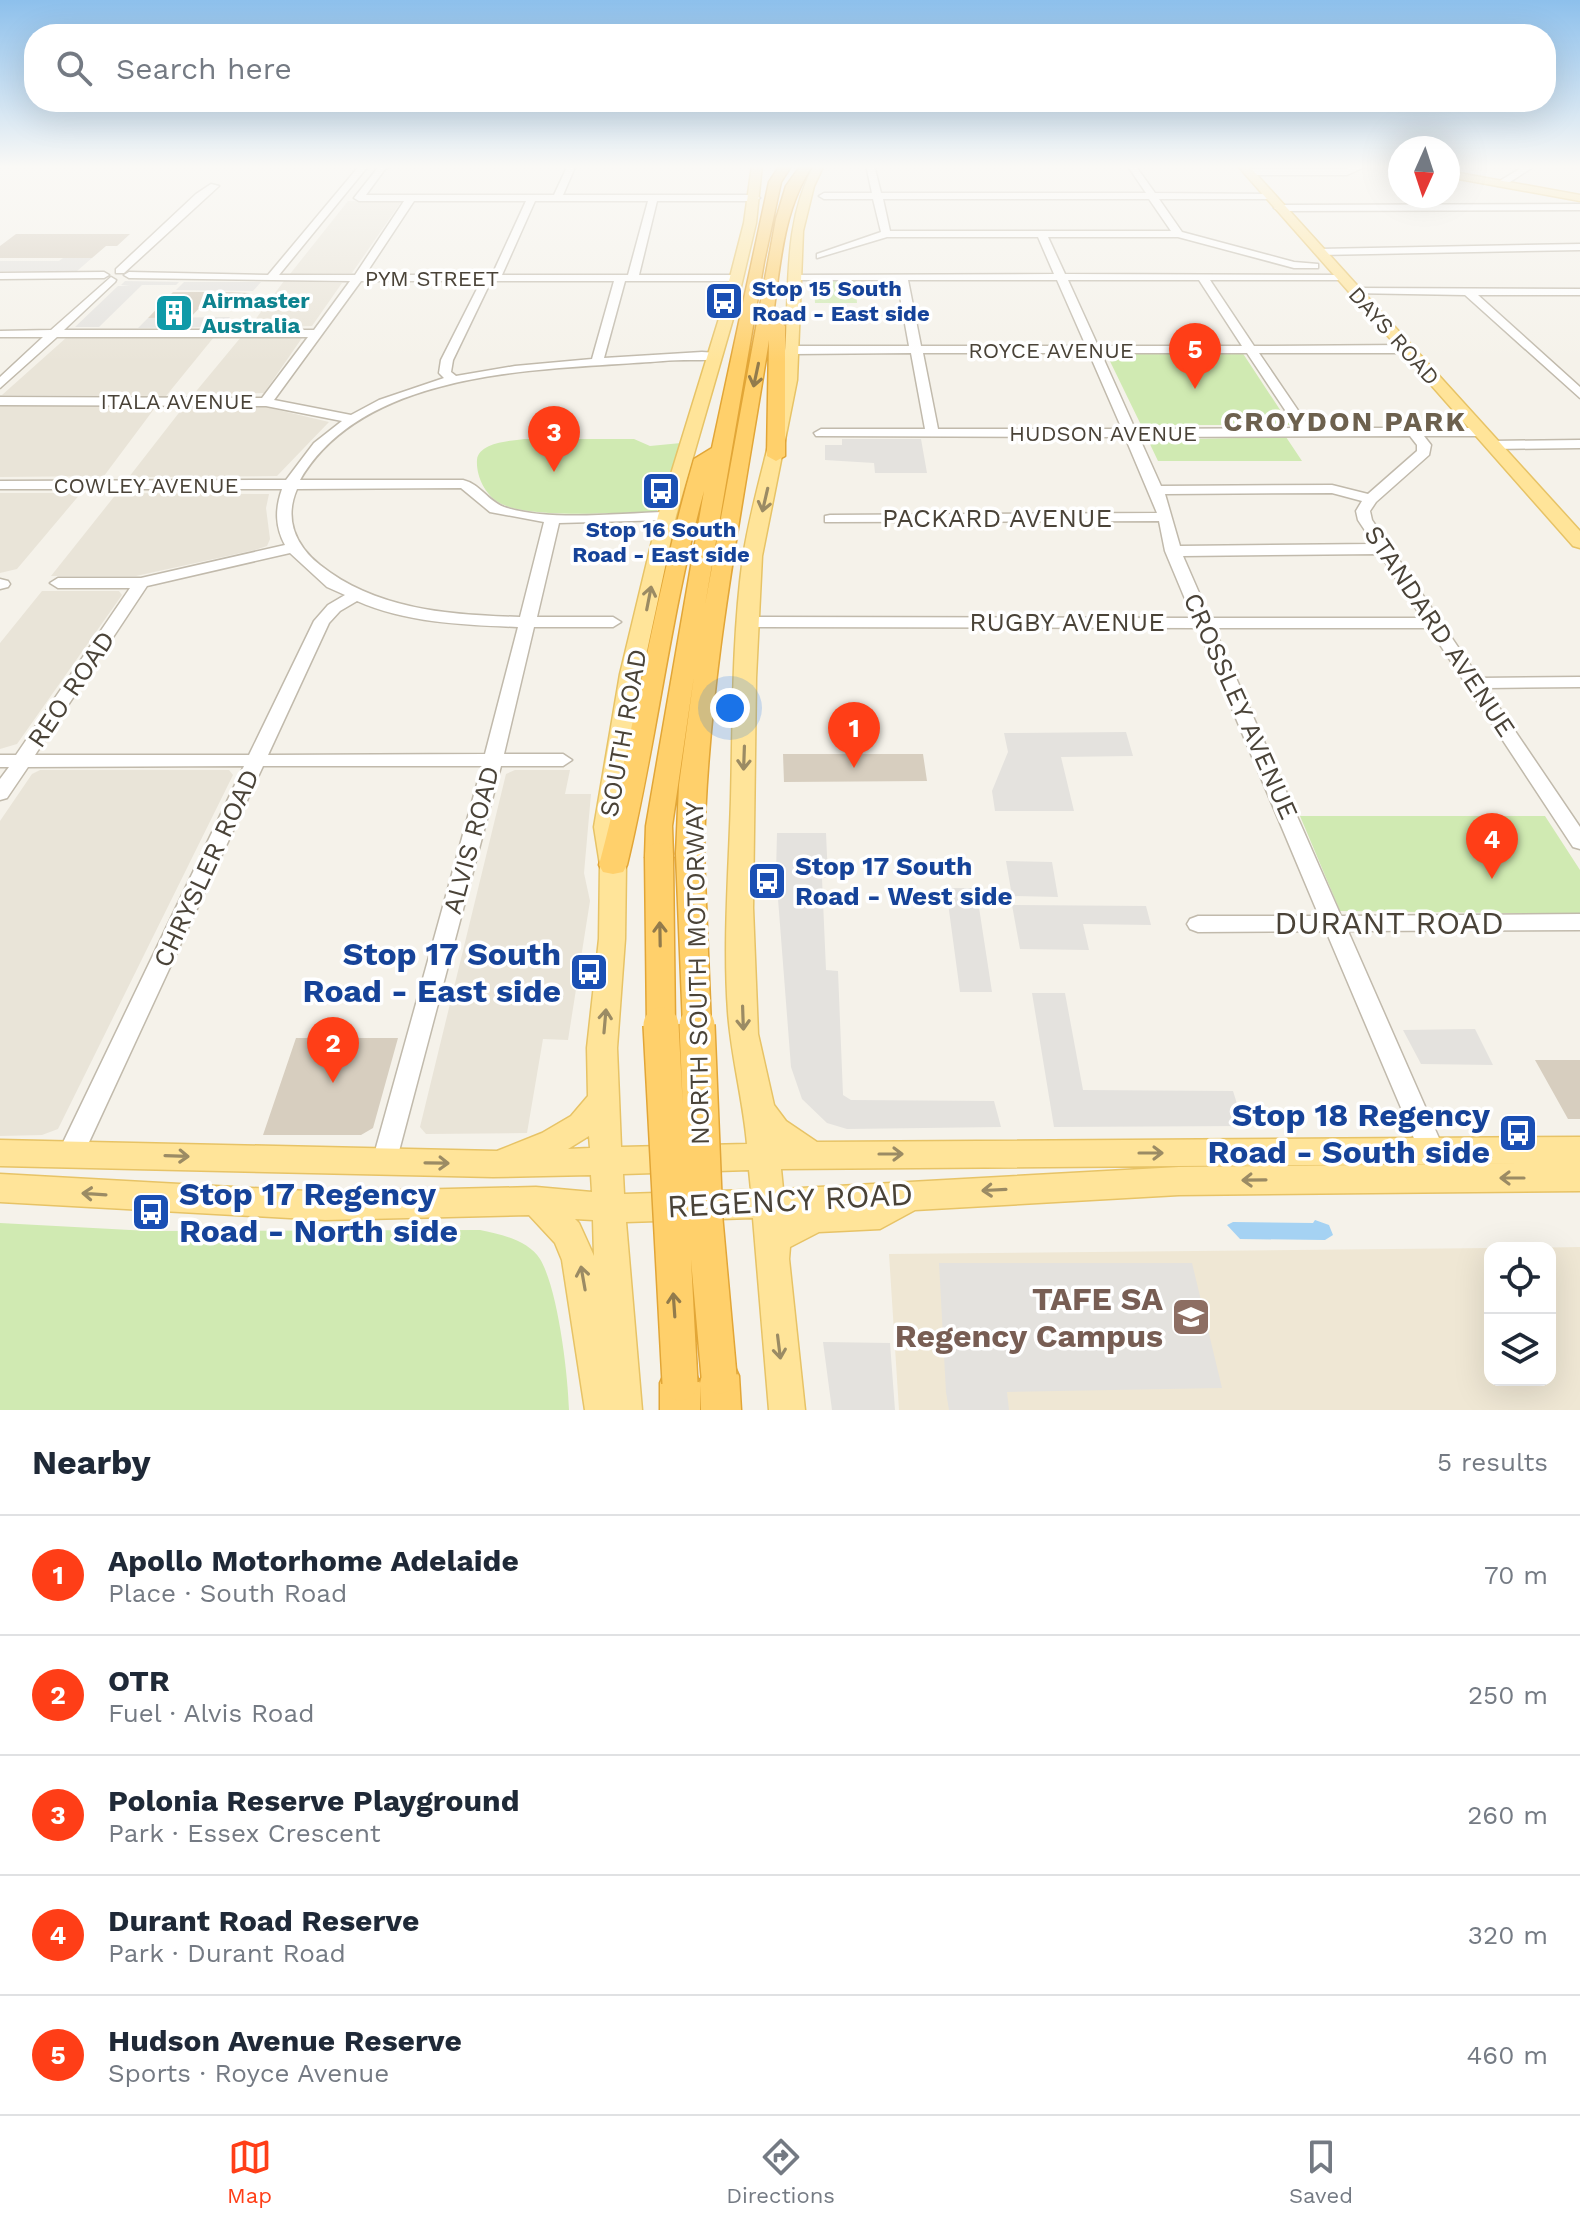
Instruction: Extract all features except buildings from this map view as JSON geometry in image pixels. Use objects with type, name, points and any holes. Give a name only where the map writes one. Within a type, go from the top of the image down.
[{"type":"highway","name":"NORTH SOUTH MOTORWAY","points":[[720,1393],[674,856],[659,826],[747,302],[764,231]]},
{"type":"highway","name":"NORTH SOUTH MOTORWAY","points":[[680,1397],[662,1075],[674,856],[692,785],[713,621],[782,231]]},
{"type":"highway","points":[[769,305],[777,321],[776,456]]},
{"type":"highway","points":[[613,865],[628,811],[686,516],[703,459],[721,450]]},
{"type":"main road","name":"SOUTH ROAD","points":[[624,1410],[603,1099],[602,1048],[612,939],[613,865],[606,827],[631,674],[667,516],[748,231]]},
{"type":"main road","points":[[798,231],[793,350],[776,456],[754,542],[748,622],[740,933],[744,1035],[765,1122],[813,1155]]},
{"type":"main road","name":"DAYS ROAD","points":[[1300,231],[1580,542]]},
{"type":"main road","points":[[493,1164],[553,1142],[582,1125],[603,1099]]},
{"type":"main road","points":[[759,1103],[773,1284],[787,1410]]},
{"type":"main road","name":"REGENCY ROAD","points":[[0,1188],[325,1206],[536,1201],[610,1208],[766,1204],[1179,1181],[1438,1164],[1580,1150]]},
{"type":"main road","name":"REGENCY ROAD","points":[[0,1153],[493,1164],[813,1155],[1438,1164],[1580,1177]]},
{"type":"main road","points":[[773,1284],[774,1239],[815,1218],[880,1215],[912,1194]]},
{"type":"main road","points":[[536,1201],[567,1233],[579,1260],[603,1410]]},
{"type":"street","points":[[0,384],[162,231]]},
{"type":"street","points":[[271,278],[310,231]]},
{"type":"street","points":[[266,402],[388,231]]},
{"type":"street","points":[[454,380],[445,373],[447,360],[515,231]]},
{"type":"street","points":[[597,363],[642,231]]},
{"type":"street","points":[[821,256],[886,234],[1178,234],[1294,265],[1337,271]]},
{"type":"street","name":"CROSSLEY AVENUE","points":[[1042,234],[1132,433],[1156,490],[1173,551],[1438,1164]]},
{"type":"street","points":[[1319,252],[1580,247]]},
{"type":"street","points":[[795,277],[1202,277],[1337,271]]},
{"type":"street","name":"PYM STREET","points":[[0,276],[736,278]]},
{"type":"street","points":[[1202,277],[1306,432]]},
{"type":"street","points":[[902,278],[932,433]]},
{"type":"street","points":[[1354,291],[1580,292]]},
{"type":"street","points":[[1468,292],[1580,394]]},
{"type":"street","points":[[0,334],[316,333]]},
{"type":"street","name":"ROYCE AVENUE","points":[[793,350],[1405,349]]},
{"type":"street","points":[[613,622],[527,622],[422,614],[355,596],[315,572],[293,548],[284,528],[283,516],[291,485],[308,457],[353,419],[417,391],[454,380],[524,368],[714,356]]},
{"type":"street","name":"ITALA AVENUE","points":[[0,401],[266,402],[353,419]]},
{"type":"street","name":"STANDARD AVENUE","points":[[1414,432],[1424,445],[1424,452],[1371,499],[1363,511],[1365,520],[1580,842]]},
{"type":"street","name":"HUDSON AVENUE","points":[[821,433],[1482,432]]},
{"type":"street","points":[[1492,445],[1580,444]]},
{"type":"street","name":"COWLEY AVENUE","points":[[0,485],[463,484],[470,486],[486,505],[500,510],[553,517],[667,516]]},
{"type":"street","points":[[1156,490],[1332,489],[1371,499]]},
{"type":"street","name":"ALVIS ROAD","points":[[385,1162],[493,761],[553,517]]},
{"type":"street","name":"PACKARD AVENUE","points":[[830,519],[1164,517]]},
{"type":"street","points":[[58,583],[141,583],[293,548]]},
{"type":"street","points":[[1173,551],[1383,549]]},
{"type":"street","name":"REO ROAD","points":[[0,794],[141,583]]},
{"type":"street","name":"CHRYSLER ROAD","points":[[71,1153],[322,621],[334,608],[355,596]]},
{"type":"street","name":"RUGBY AVENUE","points":[[748,622],[1433,623]]},
{"type":"street","points":[[1475,683],[1580,682]]},
{"type":"street","points":[[0,761],[563,760]]},
{"type":"street","name":"DURANT ROAD","points":[[1198,924],[1580,922]]},
{"type":"shaded area","points":[[324,231],[381,231],[352,273],[290,274]]},
{"type":"shaded area","points":[[63,258],[92,258],[77,271],[0,271],[0,261],[59,261]]},
{"type":"shaded area","points":[[125,281],[179,282],[176,285],[142,285],[99,327],[75,327],[118,286],[130,286],[121,285]]},
{"type":"shaded area","points":[[284,281],[342,283],[312,326],[249,328]]},
{"type":"shaded area","points":[[184,282],[261,282],[253,291],[176,290]]},
{"type":"shaded area","points":[[230,317],[222,327],[138,328],[148,318]]},
{"type":"shaded area","points":[[67,337],[214,337],[166,396],[2,395]]},
{"type":"shaded area","points":[[241,337],[302,338],[264,393],[193,395]]},
{"type":"shaded area","points":[[157,405],[104,476],[0,477],[0,406]]},
{"type":"shaded area","points":[[185,405],[257,405],[329,422],[277,476],[129,477]]},
{"type":"shaded area","points":[[842,439],[921,439],[927,473],[875,473],[874,463],[825,460],[825,445],[842,445]]},
{"type":"shaded area","points":[[0,493],[81,493],[17,569],[0,573]]},
{"type":"shaded area","points":[[117,493],[269,494],[266,508],[270,539],[267,546],[255,550],[136,576],[51,576]]},
{"type":"shaded area","points":[[42,591],[119,591],[122,595],[17,744],[0,749],[0,643]]},
{"type":"shaded area","points":[[1126,732],[1133,756],[1061,757],[1074,811],[995,811],[992,791],[1008,752],[1004,733]]},
{"type":"shaded area","points":[[40,770],[229,770],[233,775],[58,1129],[42,1135],[0,1136],[0,821],[32,774]]},
{"type":"shaded area","points":[[515,770],[570,770],[565,794],[591,794],[584,873],[590,901],[568,1040],[543,1039],[527,1133],[426,1134],[420,1127],[506,774]]},
{"type":"shaded area","points":[[777,833],[826,833],[828,878],[822,878],[826,970],[838,971],[843,1095],[851,1100],[994,1101],[1001,1127],[847,1129],[827,1123],[802,1099],[791,1067],[776,873]]},
{"type":"shaded area","points":[[1006,861],[1052,862],[1058,897],[1012,896]]},
{"type":"shaded area","points":[[946,888],[976,888],[992,992],[960,992]]},
{"type":"shaded area","points":[[1012,905],[1146,906],[1151,925],[1083,924],[1089,950],[1020,949]]},
{"type":"shaded area","points":[[1032,993],[1065,993],[1083,1090],[1233,1091],[1244,1126],[1054,1127]]},
{"type":"shaded area","points":[[1475,1029],[1493,1065],[1421,1064],[1403,1030]]},
{"type":"shaded area","name":"TAFE SA Regency Campus","points":[[1556,1247],[1580,1247],[1580,1410],[899,1410],[889,1254],[1484,1248],[1484,1386],[1556,1386]]},
{"type":"shaded area","points":[[939,1263],[1192,1263],[1222,1388],[1007,1392],[1009,1410],[949,1410]]},
{"type":"shaded area","points":[[823,1342],[890,1343],[895,1410],[832,1410]]},
{"type":"green space","points":[[814,281],[855,281],[857,303],[815,303]]},
{"type":"green space","points":[[1242,352],[1290,425],[1141,425],[1106,353]]},
{"type":"green space","points":[[1286,437],[1302,461],[1158,461],[1148,440]]},
{"type":"green space","points":[[524,439],[634,439],[650,446],[681,443],[657,512],[574,514],[511,508],[493,499],[485,489],[478,472],[479,454],[489,446]]},
{"type":"green space","points":[[1300,816],[1545,816],[1580,870],[1580,914],[1340,911]]},
{"type":"green space","points":[[0,1223],[149,1231],[480,1230],[505,1236],[535,1252],[546,1273],[561,1332],[569,1410],[0,1410]]},
{"type":"water","points":[[1315,1220],[1329,1225],[1333,1235],[1325,1240],[1240,1239],[1227,1225],[1233,1222],[1313,1223]]},
{"type":"place","name":"Stop 15 South Road - East side","points":[[724,301]]},
{"type":"place","name":"Airmaster Australia","points":[[174,313]]},
{"type":"place","name":"Hudson Avenue Reserve","points":[[1195,389]]},
{"type":"place","name":"Polonia Reserve Playground","points":[[554,472]]},
{"type":"place","name":"Stop 16 South Road - East side","points":[[661,491]]},
{"type":"place","name":"Apollo Motorhome Adelaide","points":[[854,768]]},
{"type":"place","name":"Durant Road Reserve","points":[[1492,879]]},
{"type":"place","name":"Stop 17 South Road - West side","points":[[767,881]]},
{"type":"place","name":"Stop 17 South Road - East side","points":[[589,972]]},
{"type":"place","name":"OTR","points":[[333,1083]]},
{"type":"place","name":"Stop 18 Regency Road - South side","points":[[1518,1133]]},
{"type":"place","name":"Stop 17 Regency Road - North side","points":[[151,1212]]},
{"type":"place","name":"TAFE SA Regency Campus","points":[[1191,1317]]},
{"type":"district","name":"CROYDON PARK","points":[[1345,421]]}]
